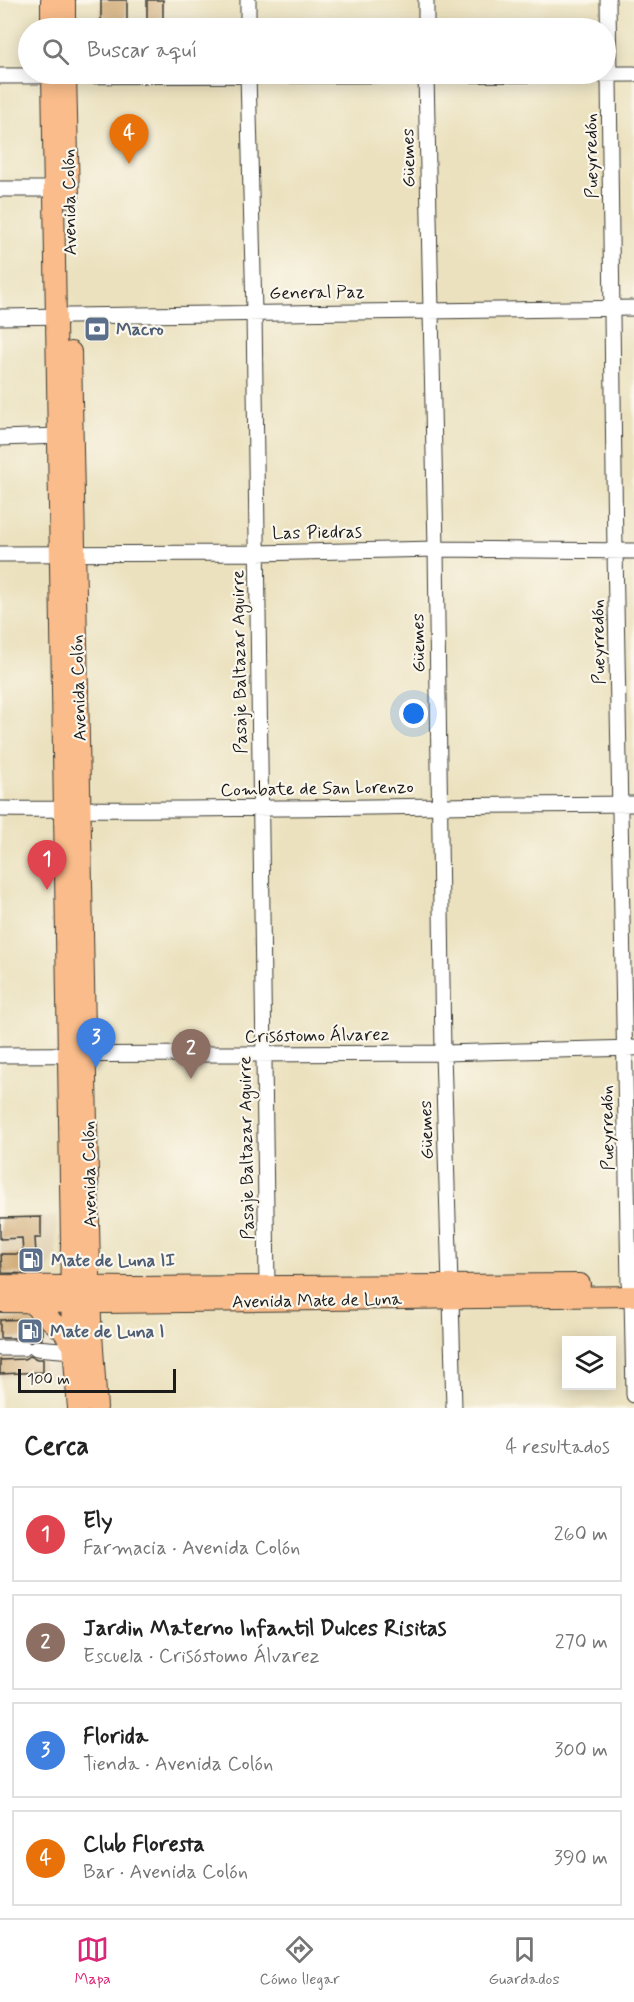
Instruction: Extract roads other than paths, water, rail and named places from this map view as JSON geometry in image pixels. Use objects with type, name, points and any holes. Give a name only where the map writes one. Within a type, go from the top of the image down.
[{"type":"main road","points":[[51,0],[51,18]]},
{"type":"main road","points":[[65,0],[66,18]]},
{"type":"main road","name":"Avenida Colón","points":[[59,84],[55,189],[64,315],[59,436],[67,553]]},
{"type":"main road","name":"Avenida Colón","points":[[59,84],[77,1056],[71,1244],[80,1294]]},
{"type":"main road","name":"Avenida Colón","points":[[77,1056],[90,1233],[80,1294]]},
{"type":"main road","points":[[79,1346],[104,1317],[121,1307],[133,1294],[104,1273],[95,1256],[90,1233]]},
{"type":"main road","points":[[71,1244],[62,1269],[28,1293],[79,1346],[97,1408]]},
{"type":"main road","name":"Avenida Mate de Luna","points":[[0,1285],[28,1293],[80,1294],[632,1290]]},
{"type":"main road","name":"Avenida Mate de Luna","points":[[133,1294],[267,1286],[451,1292]]},
{"type":"main road","name":"Avenida Mate de Luna","points":[[0,1302],[28,1293]]},
{"type":"main road","points":[[78,1408],[80,1294]]},
{"type":"street","points":[[248,0],[248,18]]},
{"type":"street","points":[[426,0],[426,18]]},
{"type":"street","name":"Pueyrredón","points":[[608,0],[608,18]]},
{"type":"street","points":[[616,74],[634,74]]},
{"type":"street","points":[[0,76],[18,76]]},
{"type":"street","name":"Pasaje Baltazar Aguirre","points":[[248,84],[254,312],[267,1286]]},
{"type":"street","name":"Güemes","points":[[426,84],[443,1053],[454,1408]]},
{"type":"street","name":"Pueyrredón","points":[[610,84],[615,551],[628,804],[634,1395]]},
{"type":"street","points":[[0,189],[55,189]]},
{"type":"street","name":"General Paz","points":[[0,316],[634,308]]},
{"type":"street","points":[[0,438],[59,436]]},
{"type":"street","name":"Las Piedras","points":[[0,554],[256,554],[436,549],[634,551]]},
{"type":"street","name":"Combate de San Lorenzo","points":[[0,809],[261,809],[628,804]]},
{"type":"street","name":"Crisóstomo Álvarez","points":[[0,1056],[443,1053],[630,1048]]},
{"type":"street","points":[[0,1348],[79,1346]]},
{"type":"place","name":"Club Floresta","points":[[129,164]]},
{"type":"place","name":"Macro","points":[[97,329]]},
{"type":"place","name":"Ely","points":[[47,890]]},
{"type":"place","name":"Florida","points":[[96,1068]]},
{"type":"place","name":"Jardin Materno Infantil Dulces Risitas","points":[[191,1079]]},
{"type":"place","name":"Mate de Luna II","points":[[31,1260]]},
{"type":"place","name":"Mate de Luna I","points":[[30,1331]]}]
